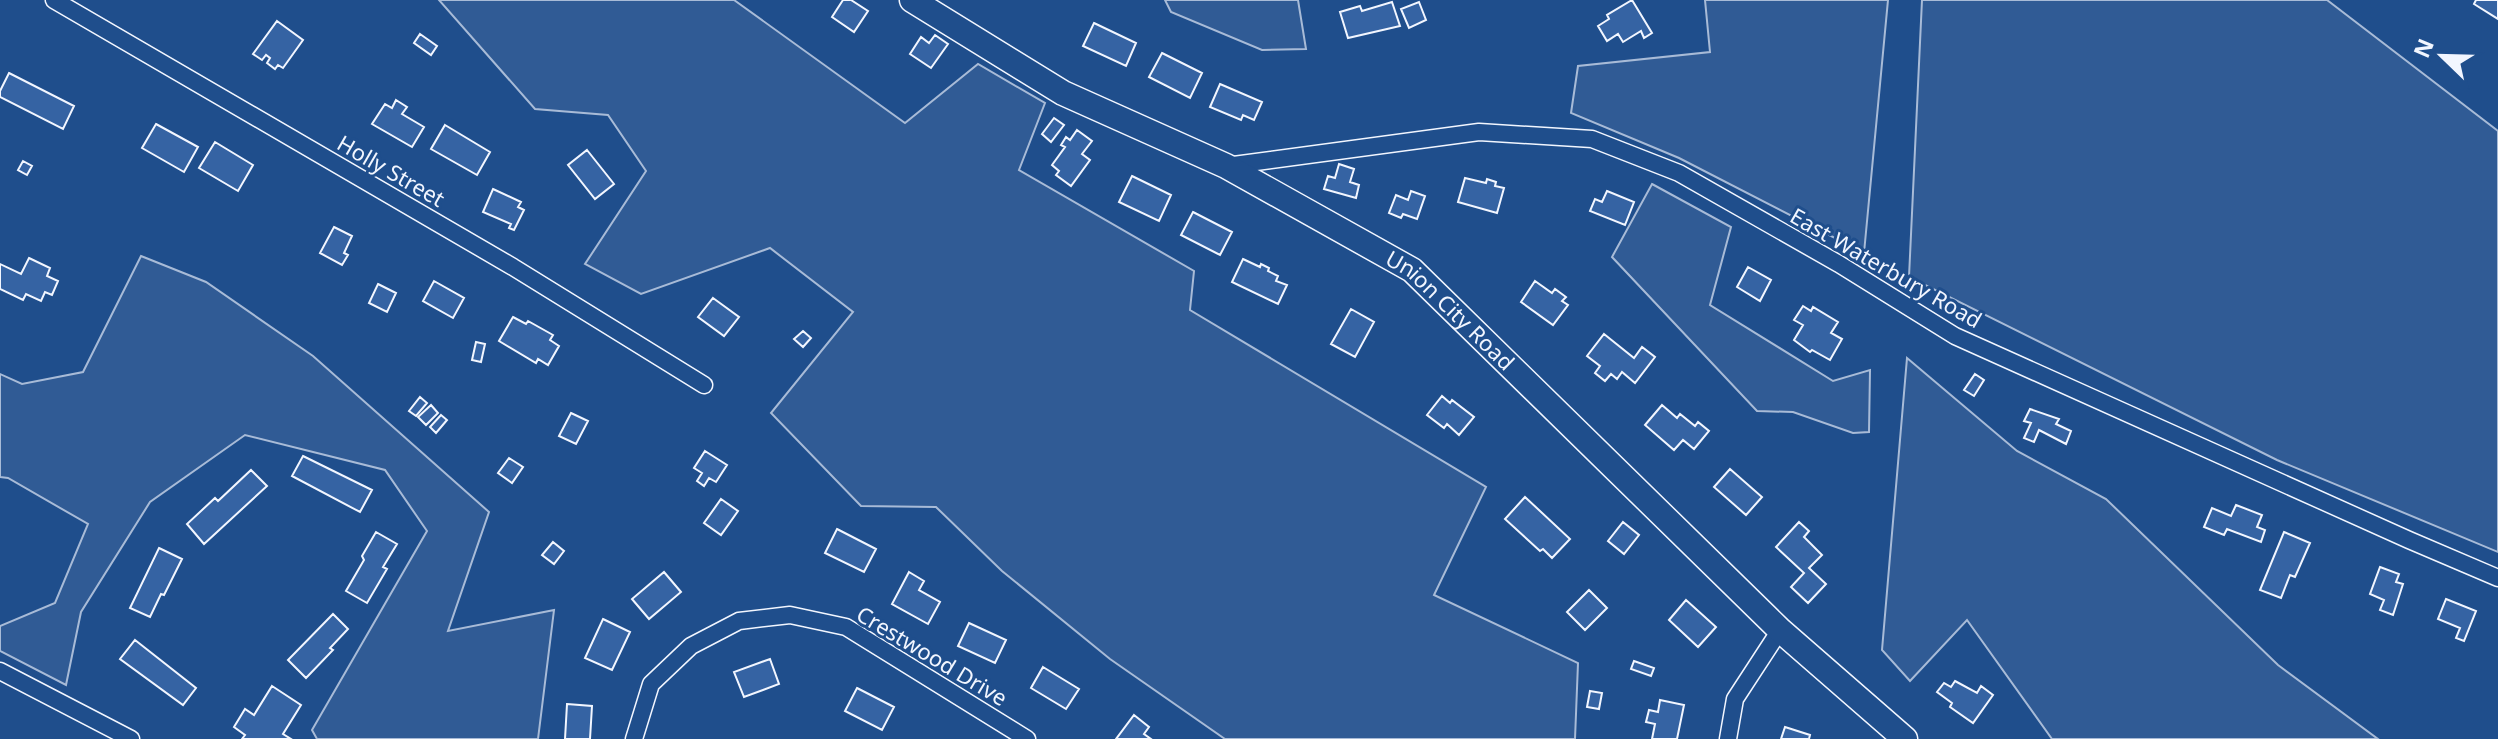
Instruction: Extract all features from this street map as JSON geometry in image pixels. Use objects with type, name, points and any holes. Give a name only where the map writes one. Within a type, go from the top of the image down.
[{"type":"main road","name":"Union City Road","points":[[912,0],[1063,93],[1226,166],[1412,270],[1780,630],[1905,739]]},
{"type":"street","name":"Holly Street","points":[[54,0],[513,267],[704,385]]},
{"type":"street","name":"East Waterbury Road","points":[[1226,166],[1479,132],[1592,139],[1679,173],[1839,264],[1955,336],[2498,578]]},
{"type":"street","name":"Crestwood Drive","points":[[634,739],[651,684],[691,646],[739,621],[790,615],[846,627],[1027,739]]},
{"type":"street","points":[[1728,739],[1735,699],[1780,630]]},
{"type":"street","points":[[0,671],[131,739]]},
{"type":"shaded area","points":[[439,0],[734,0],[905,123],[978,64],[1045,103],[1019,170],[1194,271],[1190,310],[1486,487],[1434,595],[1578,663],[1575,739],[1225,739],[1110,659],[1002,571],[936,507],[861,506],[771,413],[853,312],[770,248],[641,294],[585,264],[646,171],[608,115],[535,109]]},
{"type":"shaded area","points":[[1165,0],[1298,0],[1306,49],[1262,50],[1171,12]]},
{"type":"shaded area","points":[[1705,0],[1888,0],[1864,253],[1679,158],[1571,113],[1578,66],[1710,52]]},
{"type":"shaded area","points":[[1922,0],[2327,0],[2498,131],[2498,552],[2277,460],[1909,277]]},
{"type":"shaded area","points":[[1652,184],[1731,227],[1710,305],[1833,381],[1870,370],[1869,432],[1853,433],[1793,412],[1757,411],[1612,257]]},
{"type":"shaded area","points":[[141,256],[206,282],[313,356],[489,512],[448,631],[554,610],[538,739],[317,739],[312,730],[427,531],[385,470],[245,435],[150,502],[81,612],[66,685],[0,651],[0,626],[55,603],[88,524],[8,478],[0,477],[0,374],[22,384],[83,372]]},
{"type":"shaded area","points":[[1907,358],[2017,451],[2106,499],[2278,665],[2378,739],[2052,739],[1967,620],[1910,681],[1882,650]]},
{"type":"building","points":[[843,0],[851,0],[868,11],[854,32],[832,17]]},
{"type":"building","points":[[1632,0],[1652,33],[1644,38],[1641,31],[1623,42],[1618,34],[1607,41],[1598,26],[1609,19],[1607,15]]},
{"type":"building","points":[[2476,0],[2498,0],[2498,19],[2474,4]]},
{"type":"building","points":[[1392,2],[1400,26],[1348,38],[1340,12],[1360,6],[1362,11]]},
{"type":"building","points":[[1419,2],[1426,20],[1409,28],[1401,9]]},
{"type":"building","points":[[277,21],[303,40],[283,68],[278,65],[275,69],[267,63],[270,58],[266,55],[262,60],[253,54]]},
{"type":"building","points":[[1094,23],[1136,43],[1126,66],[1083,46]]},
{"type":"building","points":[[420,34],[437,46],[431,55],[414,43]]},
{"type":"building","points":[[935,35],[948,44],[931,68],[910,54],[921,37],[929,43]]},
{"type":"building","points":[[1162,53],[1202,73],[1190,98],[1149,77]]},
{"type":"building","points":[[9,73],[74,106],[63,129],[0,97]]},
{"type":"building","points":[[1220,84],[1262,102],[1254,120],[1243,115],[1241,120],[1210,107]]},
{"type":"building","points":[[396,100],[407,107],[402,114],[424,127],[412,147],[372,124],[385,104],[392,108]]},
{"type":"building","points":[[1054,118],[1064,125],[1051,142],[1042,134]]},
{"type":"building","points":[[156,124],[198,147],[184,172],[142,148]]},
{"type":"building","points":[[445,125],[490,152],[477,175],[431,149]]},
{"type":"building","points":[[1077,130],[1092,141],[1082,154],[1090,160],[1071,186],[1056,175],[1059,171],[1052,165],[1065,147],[1061,145],[1066,137],[1070,140]]},
{"type":"building","points":[[215,142],[253,165],[238,191],[199,168]]},
{"type":"building","points":[[587,150],[614,184],[595,199],[568,165]]},
{"type":"building","points":[[23,161],[32,166],[27,175],[18,170]]},
{"type":"building","points":[[1339,164],[1354,169],[1350,182],[1359,185],[1356,198],[1324,189],[1328,176],[1335,178]]},
{"type":"building","points":[[1132,176],[1171,195],[1159,221],[1119,202]]},
{"type":"building","points":[[1465,178],[1486,183],[1487,179],[1496,182],[1495,186],[1504,188],[1497,213],[1458,202]]},
{"type":"building","points":[[493,189],[521,202],[518,207],[524,210],[514,230],[509,228],[511,224],[483,212]]},
{"type":"building","points":[[1411,191],[1425,196],[1417,219],[1389,213],[1396,195],[1408,200]]},
{"type":"building","points":[[1607,191],[1634,202],[1625,225],[1590,211],[1595,199],[1602,202]]},
{"type":"building","points":[[1193,212],[1232,232],[1220,255],[1181,235]]},
{"type":"building","points":[[334,227],[352,236],[344,253],[348,255],[342,265],[320,253]]},
{"type":"building","points":[[29,258],[50,268],[47,276],[58,281],[52,295],[45,292],[41,301],[26,294],[23,300],[0,289],[0,264],[21,274]]},
{"type":"building","points":[[1243,259],[1269,268],[1268,271],[1278,276],[1276,281],[1287,285],[1278,304],[1232,282]]},
{"type":"building","points":[[1748,267],[1771,280],[1760,301],[1737,287]]},
{"type":"building","points":[[434,281],[464,298],[453,318],[423,301]]},
{"type":"building","points":[[1535,281],[1552,293],[1555,289],[1566,297],[1562,301],[1568,305],[1553,325],[1521,302]]},
{"type":"building","points":[[378,284],[396,293],[387,312],[369,303]]},
{"type":"building","points":[[713,298],[739,317],[724,336],[698,317]]},
{"type":"building","points":[[1803,306],[1811,311],[1813,307],[1838,322],[1831,333],[1842,339],[1830,360],[1812,350],[1810,352],[1794,340],[1803,325],[1794,320]]},
{"type":"building","points":[[1351,309],[1374,322],[1355,357],[1331,344]]},
{"type":"building","points":[[513,317],[526,324],[528,321],[553,335],[550,340],[559,346],[548,365],[538,359],[536,363],[499,341]]},
{"type":"building","points":[[803,331],[811,338],[803,347],[794,339]]},
{"type":"building","points":[[1604,334],[1634,358],[1642,347],[1655,357],[1635,383],[1622,372],[1617,379],[1611,374],[1605,381],[1595,373],[1600,366],[1587,356]]},
{"type":"building","points":[[476,342],[485,344],[481,362],[472,360]]},
{"type":"building","points":[[1975,374],[1984,380],[1974,396],[1964,390]]},
{"type":"building","points":[[1442,396],[1474,417],[1459,435],[1447,424],[1444,428],[1427,415]]},
{"type":"building","points":[[420,397],[427,403],[416,416],[409,411]]},
{"type":"building","points":[[431,405],[438,413],[426,425],[418,417]]},
{"type":"building","points":[[1662,405],[1677,418],[1680,414],[1695,426],[1698,422],[1709,431],[1694,449],[1683,440],[1674,450],[1645,425]]},
{"type":"building","points":[[2030,409],[2059,419],[2056,424],[2071,431],[2066,444],[2039,430],[2034,442],[2024,438],[2031,423],[2024,421]]},
{"type":"building","points":[[571,413],[588,421],[576,444],[559,436]]},
{"type":"building","points":[[441,415],[447,420],[436,433],[430,427]]},
{"type":"building","points":[[705,451],[727,465],[716,482],[709,478],[704,486],[697,481],[702,473],[694,468]]},
{"type":"building","points":[[303,456],[372,490],[360,512],[292,476]]},
{"type":"building","points":[[509,458],[523,467],[512,483],[498,473]]},
{"type":"building","points":[[1730,469],[1762,497],[1746,515],[1714,487]]},
{"type":"building","points":[[251,470],[267,486],[204,544],[187,524],[215,498],[218,501]]},
{"type":"building","points":[[1525,497],[1570,539],[1552,558],[1505,519]]},
{"type":"building","points":[[721,499],[738,511],[721,535],[704,523]]},
{"type":"building","points":[[2236,505],[2262,515],[2257,527],[2265,530],[2261,542],[2227,529],[2224,535],[2204,527],[2212,508],[2231,516]]},
{"type":"building","points":[[1623,522],[1639,535],[1624,554],[1608,541]]},
{"type":"building","points":[[1799,522],[1809,531],[1804,537],[1822,555],[1809,568],[1826,584],[1808,603],[1791,587],[1804,573],[1776,547]]},
{"type":"building","points":[[837,529],[876,549],[864,572],[825,553]]},
{"type":"building","points":[[376,532],[397,544],[383,567],[387,569],[367,603],[346,591]]},
{"type":"building","points":[[2284,532],[2310,543],[2295,577],[2290,575],[2281,598],[2260,590]]},
{"type":"building","points":[[553,542],[564,551],[554,564],[542,555]]},
{"type":"building","points":[[159,548],[182,559],[150,617],[130,608]]},
{"type":"building","points":[[2380,567],[2399,574],[2396,582],[2403,584],[2393,615],[2380,610],[2384,600],[2370,594]]},
{"type":"building","points":[[664,572],[681,592],[649,619],[632,599]]},
{"type":"building","points":[[909,572],[924,581],[919,590],[940,602],[928,624],[892,604]]},
{"type":"building","points":[[1589,590],[1607,608],[1585,630],[1567,612]]},
{"type":"building","points":[[2446,599],[2476,611],[2464,641],[2456,638],[2460,628],[2438,619]]},
{"type":"building","points":[[1686,600],[1716,627],[1698,647],[1669,620]]},
{"type":"building","points":[[333,614],[348,629],[306,678],[288,660]]},
{"type":"building","points":[[603,619],[630,632],[612,670],[585,658]]},
{"type":"building","points":[[969,623],[1006,640],[995,663],[958,646]]},
{"type":"building","points":[[135,640],[196,688],[183,705],[120,659]]},
{"type":"building","points":[[770,659],[779,684],[744,697],[734,672]]},
{"type":"building","points":[[1634,661],[1654,668],[1651,676],[1631,669]]},
{"type":"building","points":[[1043,667],[1079,689],[1066,709],[1031,688]]},
{"type":"building","points":[[1955,681],[1977,693],[1981,686],[1993,695],[1973,723],[1950,707],[1952,703],[1937,692],[1944,683],[1951,687]]},
{"type":"building","points":[[272,686],[301,705],[283,734],[291,739],[242,739],[245,735],[234,727],[245,709],[254,715]]},
{"type":"building","points":[[857,688],[894,707],[882,730],[845,711]]},
{"type":"building","points":[[1590,691],[1602,693],[1599,709],[1587,707]]},
{"type":"building","points":[[1660,700],[1684,705],[1677,739],[1652,739],[1655,724],[1646,722],[1649,710],[1658,712]]},
{"type":"building","points":[[567,704],[592,706],[590,739],[565,739]]},
{"type":"building","points":[[1134,715],[1149,727],[1144,734],[1151,739],[1116,739]]},
{"type":"building","points":[[1785,727],[1810,735],[1809,739],[1781,739]]}]
